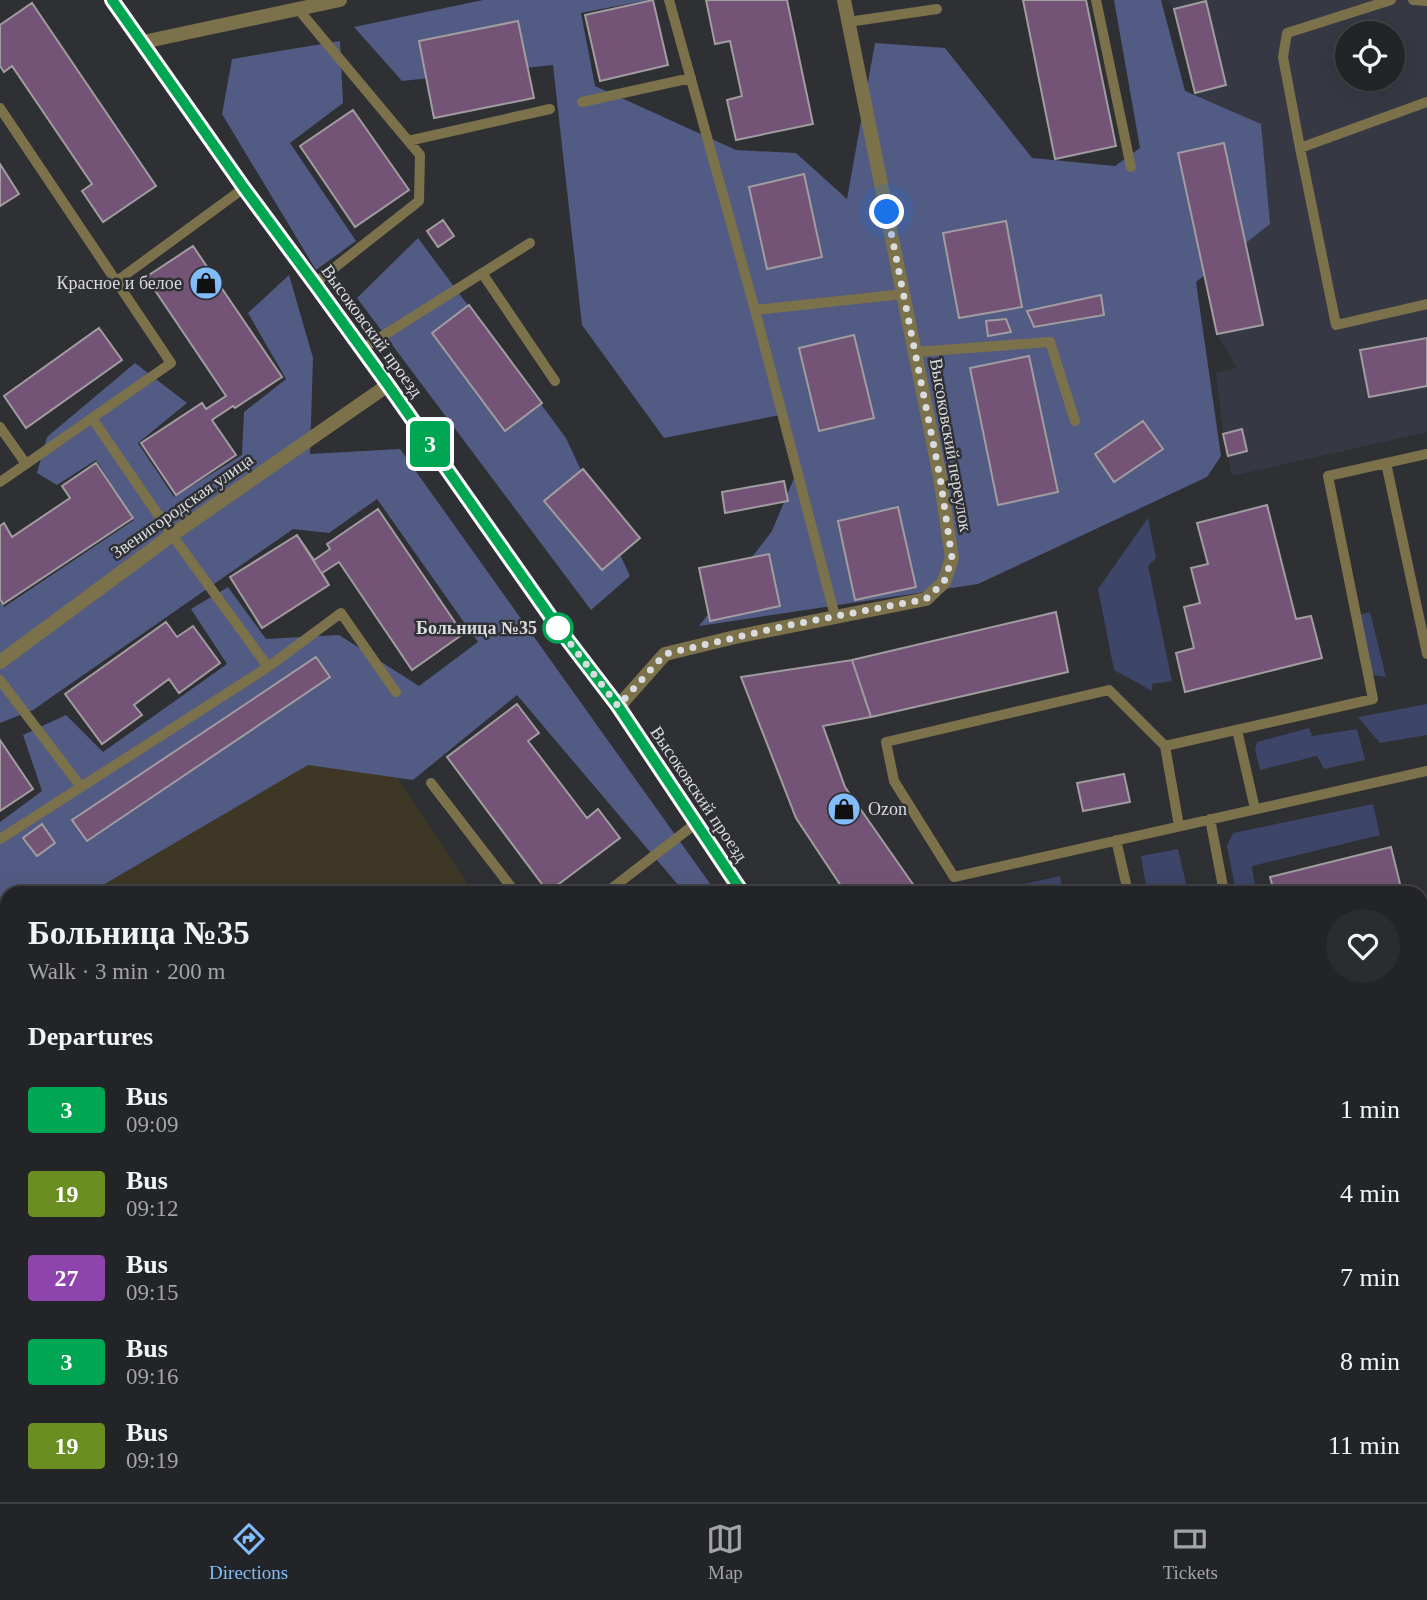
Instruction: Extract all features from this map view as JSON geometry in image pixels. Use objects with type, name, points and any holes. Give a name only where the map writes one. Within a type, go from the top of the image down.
[{"type":"street","name":"Высоковский проезд","points":[[112,0],[557,626],[618,706],[738,886]]},
{"type":"street","points":[[143,42],[340,0]]},
{"type":"street","name":"Высоковский переулок","points":[[618,706],[665,654],[735,637],[926,599],[944,582],[952,558],[940,477],[844,0]]},
{"type":"street","name":"Звенигородская улица","points":[[1,659],[172,535],[388,385]]},
{"type":"lane","points":[[669,0],[755,310],[835,616]]},
{"type":"lane","points":[[1096,0],[1131,167]]},
{"type":"lane","points":[[1391,0],[1287,33],[1283,57],[1336,325],[1427,304]]},
{"type":"lane","points":[[1413,0],[1427,1]]},
{"type":"lane","points":[[298,9],[419,155],[419,201],[315,284]]},
{"type":"lane","points":[[848,22],[937,9]]},
{"type":"lane","points":[[582,102],[691,78]]},
{"type":"lane","points":[[1300,148],[1427,104]]},
{"type":"lane","points":[[0,108],[171,363],[0,482]]},
{"type":"lane","points":[[408,141],[550,109]]},
{"type":"lane","points":[[117,281],[244,188]]},
{"type":"lane","points":[[362,349],[530,243]]},
{"type":"lane","points":[[482,273],[555,380]]},
{"type":"lane","points":[[755,310],[903,294]]},
{"type":"lane","points":[[915,352],[1050,342],[1075,421]]},
{"type":"lane","points":[[92,418],[172,535],[268,667]]},
{"type":"lane","points":[[0,427],[26,464]]},
{"type":"lane","points":[[1165,746],[1373,699],[1328,476],[1427,454]]},
{"type":"lane","points":[[1387,463],[1427,654]]},
{"type":"lane","points":[[0,839],[268,667],[341,613],[396,692]]},
{"type":"lane","points":[[0,680],[82,788]]},
{"type":"lane","points":[[1179,826],[1165,746],[1109,690],[886,742],[894,780],[954,877],[1427,771]]},
{"type":"lane","points":[[1237,730],[1255,809]]},
{"type":"lane","points":[[431,783],[510,886]]},
{"type":"lane","points":[[1210,819],[1223,886]]},
{"type":"lane","points":[[615,886],[695,824]]},
{"type":"lane","points":[[1116,840],[1127,886]]},
{"type":"shaded area","points":[[483,0],[648,0],[581,13],[595,86],[736,150],[796,153],[847,199],[875,43],[945,48],[1032,158],[1115,166],[1140,148],[1114,0],[1161,0],[1185,91],[1261,124],[1270,224],[1196,282],[1221,456],[1207,477],[978,584],[699,626],[772,531],[797,471],[780,415],[664,438],[582,325],[553,65],[402,81],[354,27]]},
{"type":"shaded area","points":[[1168,0],[1427,0],[1427,432],[1232,476],[1223,434],[1216,373],[1237,368],[1217,334],[1178,153],[1208,146],[1174,9]]},
{"type":"shaded area","points":[[340,41],[343,103],[290,143],[356,241],[316,270],[222,114],[232,59]]},
{"type":"shaded area","points":[[418,238],[566,438],[630,576],[591,610],[357,298]]},
{"type":"shaded area","points":[[289,275],[313,358],[310,454],[400,449],[712,886],[679,886],[517,695],[413,780],[308,765],[101,886],[0,886],[0,822],[42,791],[23,735],[66,715],[103,752],[227,664],[191,609],[228,587],[266,639],[339,635],[419,686],[478,642],[377,499],[329,533],[293,529],[33,710],[0,723],[0,602],[4,607],[134,520],[96,460],[57,485],[37,473],[47,437],[135,363],[187,403],[138,443],[174,497],[242,455],[244,412],[286,379],[248,313]]},
{"type":"shaded area","points":[[1148,518],[1156,558],[1148,566],[1172,681],[1152,684],[1152,691],[1114,670],[1098,589]]},
{"type":"shaded area","points":[[1370,612],[1386,677],[1373,675],[1359,615]]},
{"type":"shaded area","points":[[330,677],[469,886],[15,886]]},
{"type":"shaded area","points":[[1427,704],[1427,735],[1380,743],[1358,717]]},
{"type":"shaded area","points":[[1309,728],[1312,736],[1357,729],[1365,760],[1324,769],[1317,756],[1260,770],[1255,749],[1257,742]]},
{"type":"shaded area","points":[[1373,804],[1380,835],[1252,866],[1255,886],[1235,886],[1227,846],[1233,833]]},
{"type":"shaded area","points":[[1178,849],[1187,886],[1146,886],[1141,856]]},
{"type":"shaded area","points":[[1060,876],[1062,886],[1015,886]]},
{"type":"building","points":[[653,0],[668,65],[600,81],[585,15]]},
{"type":"building","points":[[706,0],[787,0],[813,124],[736,140],[727,100],[742,96],[730,41],[715,44]]},
{"type":"building","points":[[1023,0],[1086,0],[1116,146],[1055,159]]},
{"type":"building","points":[[1206,1],[1226,85],[1195,93],[1174,9]]},
{"type":"building","points":[[32,3],[156,186],[103,222],[82,191],[92,184],[12,66],[4,72],[0,66],[0,25]]},
{"type":"building","points":[[518,21],[534,98],[434,118],[419,41]]},
{"type":"building","points":[[353,110],[409,190],[355,227],[300,146]]},
{"type":"building","points":[[1224,143],[1263,325],[1217,334],[1178,153]]},
{"type":"building","points":[[0,164],[19,194],[0,206]]},
{"type":"building","points":[[804,174],[822,257],[767,269],[749,187]]},
{"type":"building","points":[[443,220],[454,236],[438,247],[427,231]]},
{"type":"building","points":[[1006,221],[1022,307],[959,318],[943,233]]},
{"type":"building","points":[[193,246],[282,377],[212,420],[236,455],[176,495],[141,443],[202,403],[206,409],[226,396],[146,277]]},
{"type":"building","points":[[1101,295],[1104,315],[1034,327],[1027,311]]},
{"type":"building","points":[[469,305],[542,403],[505,431],[432,333]]},
{"type":"building","points":[[1006,319],[1011,332],[988,336],[986,321]]},
{"type":"building","points":[[99,328],[122,360],[26,428],[4,396]]},
{"type":"building","points":[[854,335],[874,418],[819,431],[799,348]]},
{"type":"building","points":[[1427,338],[1427,386],[1369,397],[1360,350]]},
{"type":"building","points":[[1029,356],[1058,492],[998,505],[970,368]]},
{"type":"building","points":[[1143,421],[1163,449],[1114,482],[1095,454]]},
{"type":"building","points":[[1242,429],[1247,451],[1228,456],[1223,434]]},
{"type":"building","points":[[96,463],[133,518],[3,604],[0,599],[0,526],[4,523],[12,537],[70,498],[62,486]]},
{"type":"building","points":[[583,469],[640,538],[602,570],[544,501]]},
{"type":"building","points":[[784,481],[788,501],[725,513],[722,492]]},
{"type":"building","points":[[1267,505],[1296,619],[1311,616],[1322,658],[1185,692],[1176,653],[1194,648],[1184,607],[1200,603],[1191,568],[1208,564],[1197,523]]},
{"type":"building","points":[[898,507],[916,587],[855,600],[838,521]]},
{"type":"building","points":[[378,509],[463,634],[412,670],[339,562],[322,573],[329,585],[262,628],[230,577],[297,535],[314,560],[330,549],[327,544]]},
{"type":"building","points":[[297,535],[329,585],[262,628],[230,577]]},
{"type":"building","points":[[769,554],[780,606],[710,621],[699,568]]},
{"type":"building","points":[[1056,612],[1068,672],[871,717],[852,660]]},
{"type":"building","points":[[166,622],[177,637],[193,626],[220,663],[179,693],[169,679],[134,705],[142,715],[102,744],[65,694]]},
{"type":"building","points":[[316,657],[330,677],[87,841],[72,820]]},
{"type":"building","points":[[852,660],[871,717],[823,726],[845,787],[914,886],[841,886],[796,818],[741,677]]},
{"type":"building","points":[[517,704],[539,733],[528,741],[587,818],[598,809],[620,838],[556,886],[544,886],[447,757]]},
{"type":"building","points":[[0,740],[33,789],[0,811]]},
{"type":"building","points":[[1124,774],[1130,802],[1083,811],[1077,783]]},
{"type":"building","points":[[42,824],[55,843],[37,856],[23,838]]},
{"type":"building","points":[[1391,847],[1401,886],[1272,886],[1270,877]]},
{"type":"bus line","name":"3","points":[[112,0],[557,626],[618,706],[738,886]]},
{"type":"place","name":"Красное и белое","points":[[206,283]]},
{"type":"place","name":"Больница №35","points":[[558,628]]},
{"type":"place","name":"Ozon","points":[[844,809]]},
{"type":"route","points":[[558,628],[557,626],[618,706],[665,654],[785,626],[926,599],[944,582],[952,558],[940,477],[887,212]]}]
